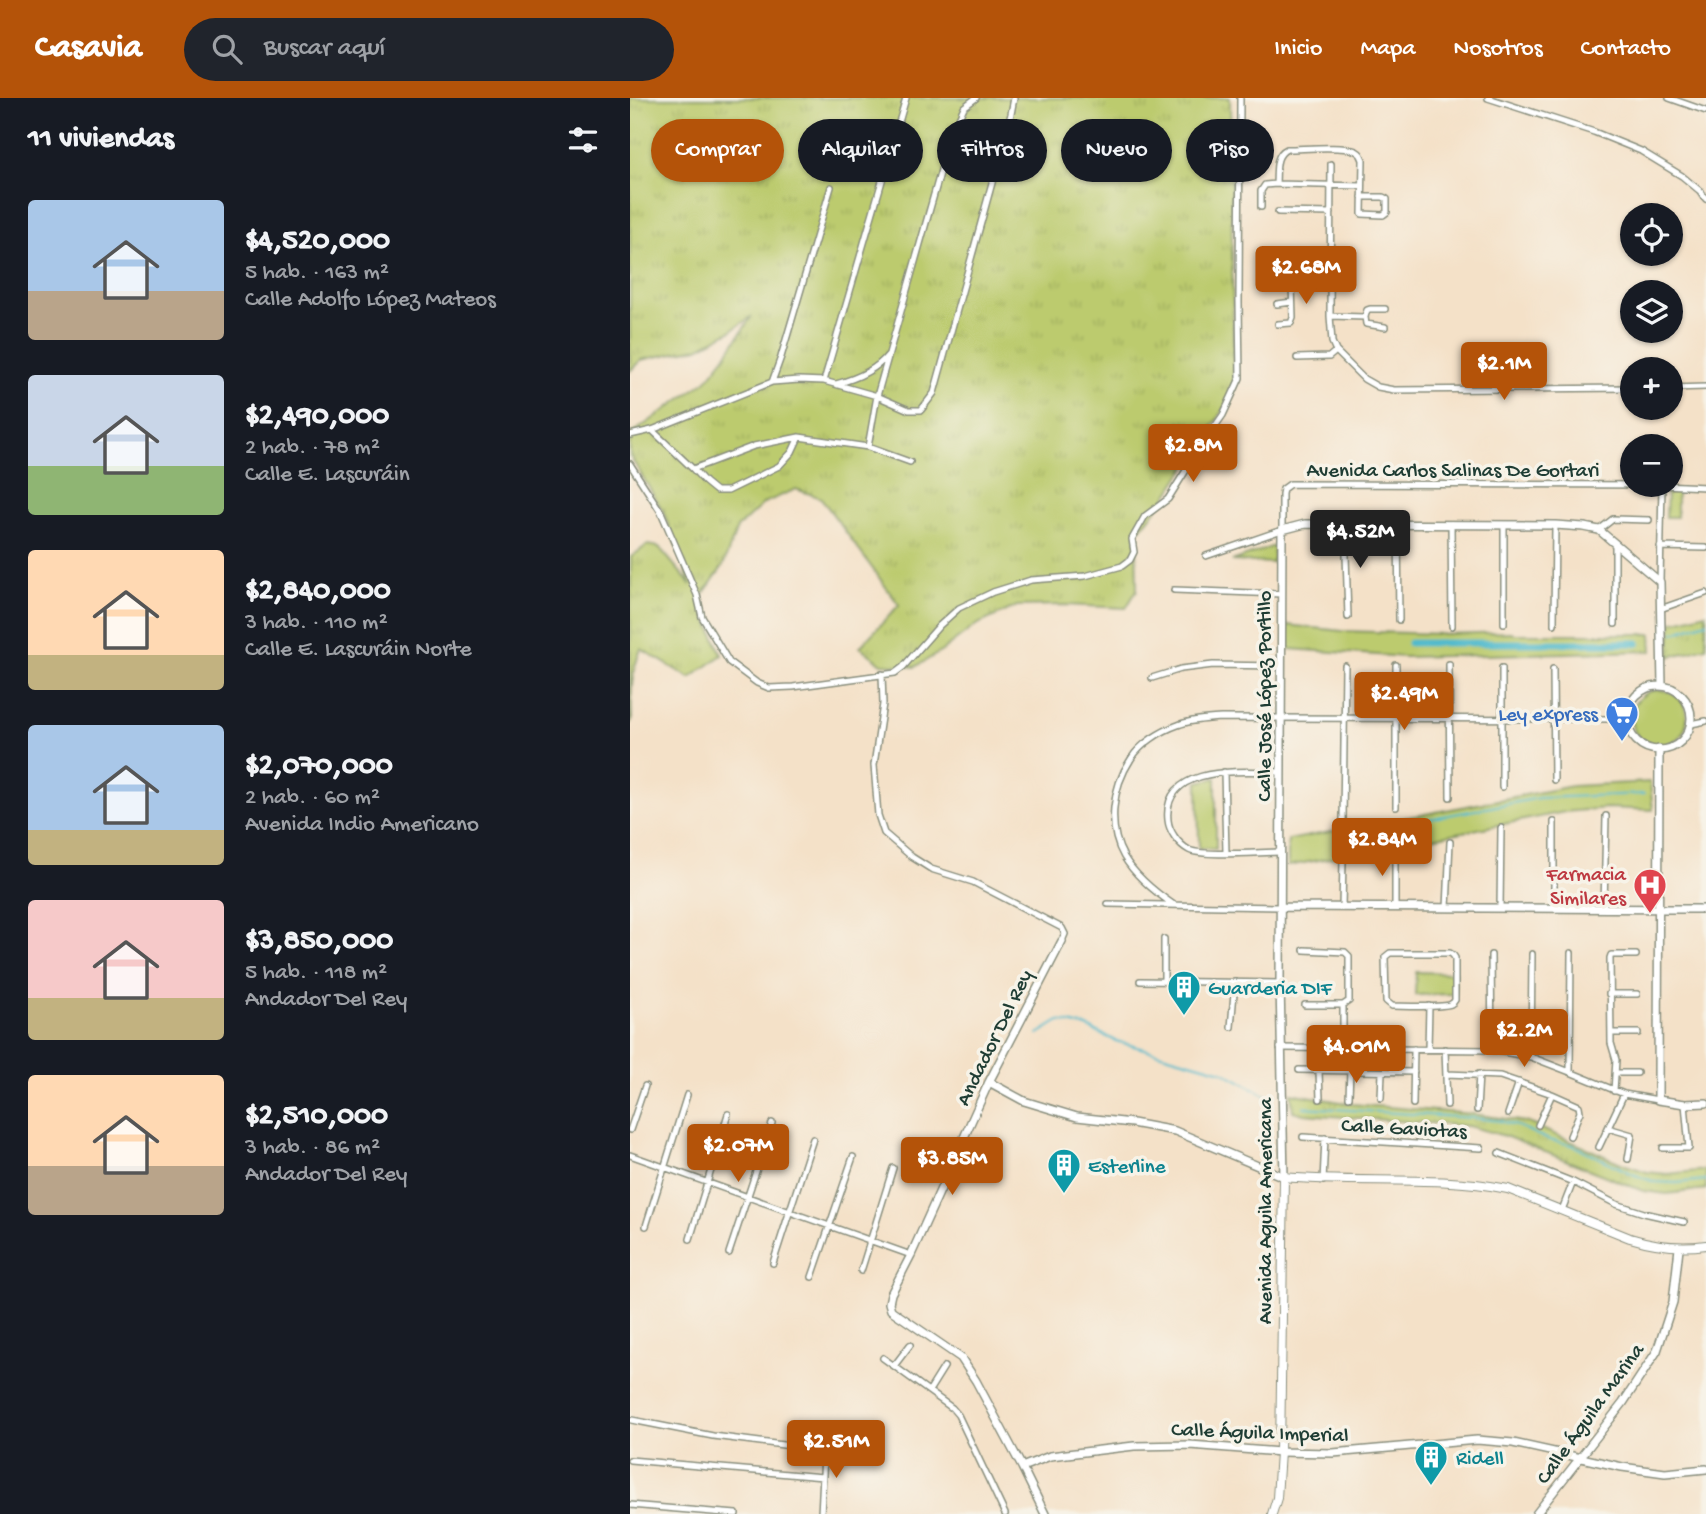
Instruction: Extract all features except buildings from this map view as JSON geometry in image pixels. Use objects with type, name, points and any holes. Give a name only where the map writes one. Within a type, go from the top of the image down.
[{"type":"main road","points":[[1284,1177],[1322,1181],[1457,1182],[1488,1185],[1508,1189],[1648,1244],[1679,1248],[1706,1245]]},
{"type":"main road","name":"Avenida Aguila Americana","points":[[1272,1514],[1277,1498],[1280,1452],[1284,1177]]},
{"type":"street","points":[[824,381],[906,98]]},
{"type":"street","points":[[868,447],[877,396],[950,138],[964,107],[976,98]]},
{"type":"street","points":[[630,435],[652,430],[772,382],[824,381],[877,396],[909,410],[921,410],[934,393],[1014,98]]},
{"type":"street","points":[[630,464],[661,512],[697,595],[702,617],[729,662],[757,683],[769,688],[895,673],[959,608],[993,592],[1031,580],[1085,576],[1122,566],[1134,552],[1132,539],[1145,516],[1168,499],[1223,415],[1240,378],[1240,98]]},
{"type":"street","points":[[1488,98],[1594,132],[1641,151],[1682,176],[1706,199]]},
{"type":"street","points":[[1673,99],[1706,111]]},
{"type":"street","points":[[1276,184],[1278,157],[1287,149],[1354,150],[1363,160],[1363,186],[1362,197],[1362,214],[1383,215],[1387,212],[1387,199],[1362,197]]},
{"type":"street","points":[[1331,164],[1332,342],[1336,351],[1364,379],[1378,387],[1394,390],[1620,388]]},
{"type":"street","points":[[1261,206],[1261,191],[1265,185],[1363,186]]},
{"type":"street","points":[[772,382],[831,187]]},
{"type":"street","points":[[1278,212],[1331,213]]},
{"type":"street","points":[[1277,268],[1330,268]]},
{"type":"street","points":[[1278,324],[1291,323],[1293,318],[1294,268]]},
{"type":"street","points":[[1277,286],[1292,283]]},
{"type":"street","points":[[1278,304],[1293,302]]},
{"type":"street","points":[[1385,309],[1367,310],[1365,317],[1366,324],[1385,327]]},
{"type":"street","points":[[1330,316],[1365,317]]},
{"type":"street","points":[[1297,359],[1329,357],[1336,351]]},
{"type":"street","points":[[835,384],[856,378],[879,364],[890,352]]},
{"type":"street","points":[[1683,388],[1706,387]]},
{"type":"street","points":[[652,430],[716,491],[728,491],[779,466],[792,452],[799,437]]},
{"type":"street","points":[[693,469],[754,446],[799,437],[868,447],[910,462]]},
{"type":"street","name":"Avenida Carlos Salinas De Gortari","points":[[1286,486],[1620,485]]},
{"type":"street","name":"Avenida Carlos Salinas De Gortari","points":[[1683,485],[1706,486]]},
{"type":"street","name":"Calle José López Portillo","points":[[1280,907],[1282,494],[1286,486]]},
{"type":"street","points":[[1662,497],[1662,686]]},
{"type":"street","points":[[1599,530],[1613,519],[1650,520]]},
{"type":"street","points":[[1206,556],[1305,524],[1555,525],[1599,530],[1660,582]]},
{"type":"street","points":[[1345,524],[1348,617]]},
{"type":"street","points":[[1398,524],[1399,620]]},
{"type":"street","points":[[1451,524],[1452,626]]},
{"type":"street","points":[[1504,525],[1504,623]]},
{"type":"street","points":[[1554,624],[1555,525]]},
{"type":"street","points":[[1615,543],[1615,624]]},
{"type":"street","points":[[1660,547],[1706,548]]},
{"type":"street","points":[[1174,590],[1281,594]]},
{"type":"street","points":[[1660,609],[1706,593]]},
{"type":"street","points":[[1449,664],[1450,797]]},
{"type":"street","points":[[1153,678],[1181,669],[1205,666],[1281,666]]},
{"type":"street","points":[[1343,820],[1345,666]]},
{"type":"street","points":[[1396,666],[1396,807]]},
{"type":"street","points":[[1502,668],[1502,787]]},
{"type":"street","points":[[1553,669],[1554,780]]},
{"type":"street","points":[[882,674],[883,704],[874,765],[878,815],[884,833],[931,869],[973,882],[1062,928],[1065,934],[1062,941]]},
{"type":"street","points":[[1662,686],[1671,688],[1685,698],[1691,715],[1683,739],[1676,745],[1659,749],[1637,741],[1627,719],[1631,702],[1637,695],[1644,689],[1662,686]]},
{"type":"street","points":[[1174,905],[1141,879],[1125,859],[1114,825],[1114,801],[1131,758],[1153,738],[1178,725],[1220,718],[1627,719]]},
{"type":"street","points":[[1690,724],[1706,721]]},
{"type":"street","points":[[1658,1100],[1659,749]]},
{"type":"street","points":[[1224,772],[1226,853]]},
{"type":"street","points":[[1280,852],[1205,854],[1189,850],[1175,838],[1168,822],[1168,804],[1177,789],[1191,779],[1224,772],[1281,772]]},
{"type":"street","points":[[1604,908],[1606,816]]},
{"type":"street","points":[[1554,822],[1554,908]]},
{"type":"street","points":[[1500,908],[1501,828]]},
{"type":"street","points":[[1447,908],[1450,842]]},
{"type":"street","points":[[1395,849],[1395,908]]},
{"type":"street","points":[[1342,908],[1343,860]]},
{"type":"street","points":[[1108,904],[1706,909]]},
{"type":"street","name":"Avenida Aguila Americana","points":[[1280,907],[1284,1177]]},
{"type":"street","points":[[1164,940],[1164,982]]},
{"type":"street","name":"Andador Del Rey","points":[[1022,1467],[961,1358],[891,1310],[888,1303],[989,1082],[1062,941]]},
{"type":"street","points":[[1304,950],[1348,954],[1349,999],[1343,1005],[1305,1005]]},
{"type":"street","points":[[1570,1072],[1571,953]]},
{"type":"street","points":[[1387,954],[1453,955],[1455,1000],[1450,1005],[1429,1006],[1388,1004],[1387,954]]},
{"type":"street","points":[[1531,1057],[1532,954]]},
{"type":"street","points":[[1492,955],[1492,1050]]},
{"type":"street","points":[[1614,1091],[1616,1060],[1612,1050],[1611,1033],[1610,956],[1636,955]]},
{"type":"street","points":[[1140,981],[1280,983]]},
{"type":"street","points":[[1231,1027],[1235,982]]},
{"type":"street","points":[[1609,994],[1637,994]]},
{"type":"street","points":[[1342,1048],[1343,1005]]},
{"type":"street","points":[[1428,1049],[1429,1006]]},
{"type":"street","points":[[1611,1033],[1638,1033]]},
{"type":"street","points":[[1280,1048],[1492,1050],[1531,1057],[1624,1094],[1685,1104],[1706,1103]]},
{"type":"street","points":[[1413,1104],[1414,1049]]},
{"type":"street","points":[[1445,1049],[1447,1105]]},
{"type":"street","points":[[1298,1070],[1414,1072]]},
{"type":"street","points":[[1319,1071],[1320,1099]]},
{"type":"street","points":[[1349,1097],[1350,1072]]},
{"type":"street","points":[[1381,1098],[1382,1072]]},
{"type":"street","points":[[1616,1073],[1637,1073]]},
{"type":"street","points":[[1446,1074],[1500,1076],[1579,1106],[1580,1112],[1570,1136]]},
{"type":"street","points":[[1477,1110],[1479,1074]]},
{"type":"street","points":[[989,1082],[1024,1101],[1077,1117],[1175,1131],[1284,1177]]},
{"type":"street","points":[[1508,1114],[1519,1082]]},
{"type":"street","points":[[630,1130],[645,1086]]},
{"type":"street","points":[[1538,1125],[1552,1094]]},
{"type":"street","points":[[1599,1147],[1624,1094]]},
{"type":"street","points":[[646,1226],[687,1095]]},
{"type":"street","points":[[1663,1148],[1689,1148],[1685,1104]]},
{"type":"street","points":[[690,1239],[728,1114]]},
{"type":"street","points":[[729,1252],[772,1123]]},
{"type":"street","points":[[1608,1128],[1632,1135],[1628,1158]]},
{"type":"street","name":"Calle Gaviotas","points":[[1303,1136],[1481,1147]]},
{"type":"street","name":"Calle Gaviotas","points":[[1322,1181],[1325,1138]]},
{"type":"street","points":[[773,1263],[813,1139]]},
{"type":"street","points":[[1499,1153],[1573,1182],[1616,1204],[1684,1222]]},
{"type":"street","points":[[630,1155],[911,1255]]},
{"type":"street","points":[[812,1277],[853,1157]]},
{"type":"street","points":[[861,1271],[893,1168]]},
{"type":"street","points":[[1562,1210],[1573,1182]]},
{"type":"street","name":"Calle Águila Marina","points":[[1536,1514],[1623,1403],[1657,1351],[1673,1302],[1679,1248]]},
{"type":"street","points":[[894,1366],[910,1345]]},
{"type":"street","points":[[883,1358],[953,1408],[1005,1514]]},
{"type":"street","points":[[929,1391],[944,1367]]},
{"type":"street","points":[[632,1420],[713,1436],[822,1450],[821,1514]]},
{"type":"street","name":"Calle Águila Imperial","points":[[1022,1467],[1050,1456],[1133,1446],[1190,1445],[1334,1453],[1477,1440],[1513,1443],[1622,1468],[1665,1473],[1706,1469]]},
{"type":"street","points":[[630,1460],[823,1477]]},
{"type":"street","points":[[1022,1467],[1045,1514]]},
{"type":"street","points":[[630,1505],[736,1514]]},
{"type":"green space","points":[[630,98],[1230,98],[1230,119],[1186,119],[1186,182],[1231,182],[1234,394],[1165,499],[1136,534],[1137,590],[1126,608],[1017,606],[976,625],[942,651],[915,667],[882,664],[860,647],[899,605],[821,498],[796,489],[764,503],[737,528],[723,566],[701,597],[722,655],[690,678],[641,649],[633,676],[630,723],[631,557],[647,545],[659,547],[691,585],[663,511],[630,456],[630,435],[706,381],[752,316],[698,348],[641,360],[630,371]]},
{"type":"green space","points":[[1667,497],[1677,497],[1677,517],[1666,517]]},
{"type":"green space","points":[[1274,546],[1273,563],[1232,561]]},
{"type":"green space","points":[[1706,613],[1706,647],[1669,657],[1672,622]]},
{"type":"green space","points":[[1287,625],[1342,631],[1443,634],[1651,634],[1652,651],[1406,657],[1289,649]]},
{"type":"green space","points":[[1654,690],[1664,690],[1679,698],[1685,707],[1685,729],[1679,738],[1664,746],[1654,746],[1636,734],[1631,723],[1631,713],[1643,695]]},
{"type":"green space","points":[[1216,778],[1216,849],[1199,848],[1198,782]]},
{"type":"green space","points":[[1650,782],[1653,810],[1607,808],[1565,812],[1288,866],[1288,840],[1572,786]]},
{"type":"green space","points":[[1416,972],[1455,973],[1455,994],[1415,995]]},
{"type":"green space","points":[[1291,1093],[1351,1104],[1472,1114],[1526,1122],[1647,1172],[1667,1174],[1706,1170],[1706,1189],[1667,1194],[1643,1191],[1505,1136],[1468,1126],[1304,1114],[1293,1111]]},
{"type":"waterway","points":[[1674,633],[1706,622]]},
{"type":"waterway","points":[[1410,643],[1638,643]]},
{"type":"waterway","points":[[1348,834],[1539,798],[1644,794]]},
{"type":"waterway","points":[[1038,1034],[1059,1021],[1087,1027],[1116,1041],[1222,1071],[1267,1096]]},
{"type":"waterway","points":[[1304,1107],[1500,1121],[1549,1140],[1572,1145],[1655,1182],[1706,1180]]},
{"type":"place","name":"Ley express","points":[[1622,743]]},
{"type":"place","name":"Farmacia Similares","points":[[1650,915]]},
{"type":"place","name":"Guarderia DIF","points":[[1184,1017]]},
{"type":"place","name":"Esterline","points":[[1064,1195]]},
{"type":"place","name":"Ridell","points":[[1431,1487]]}]
